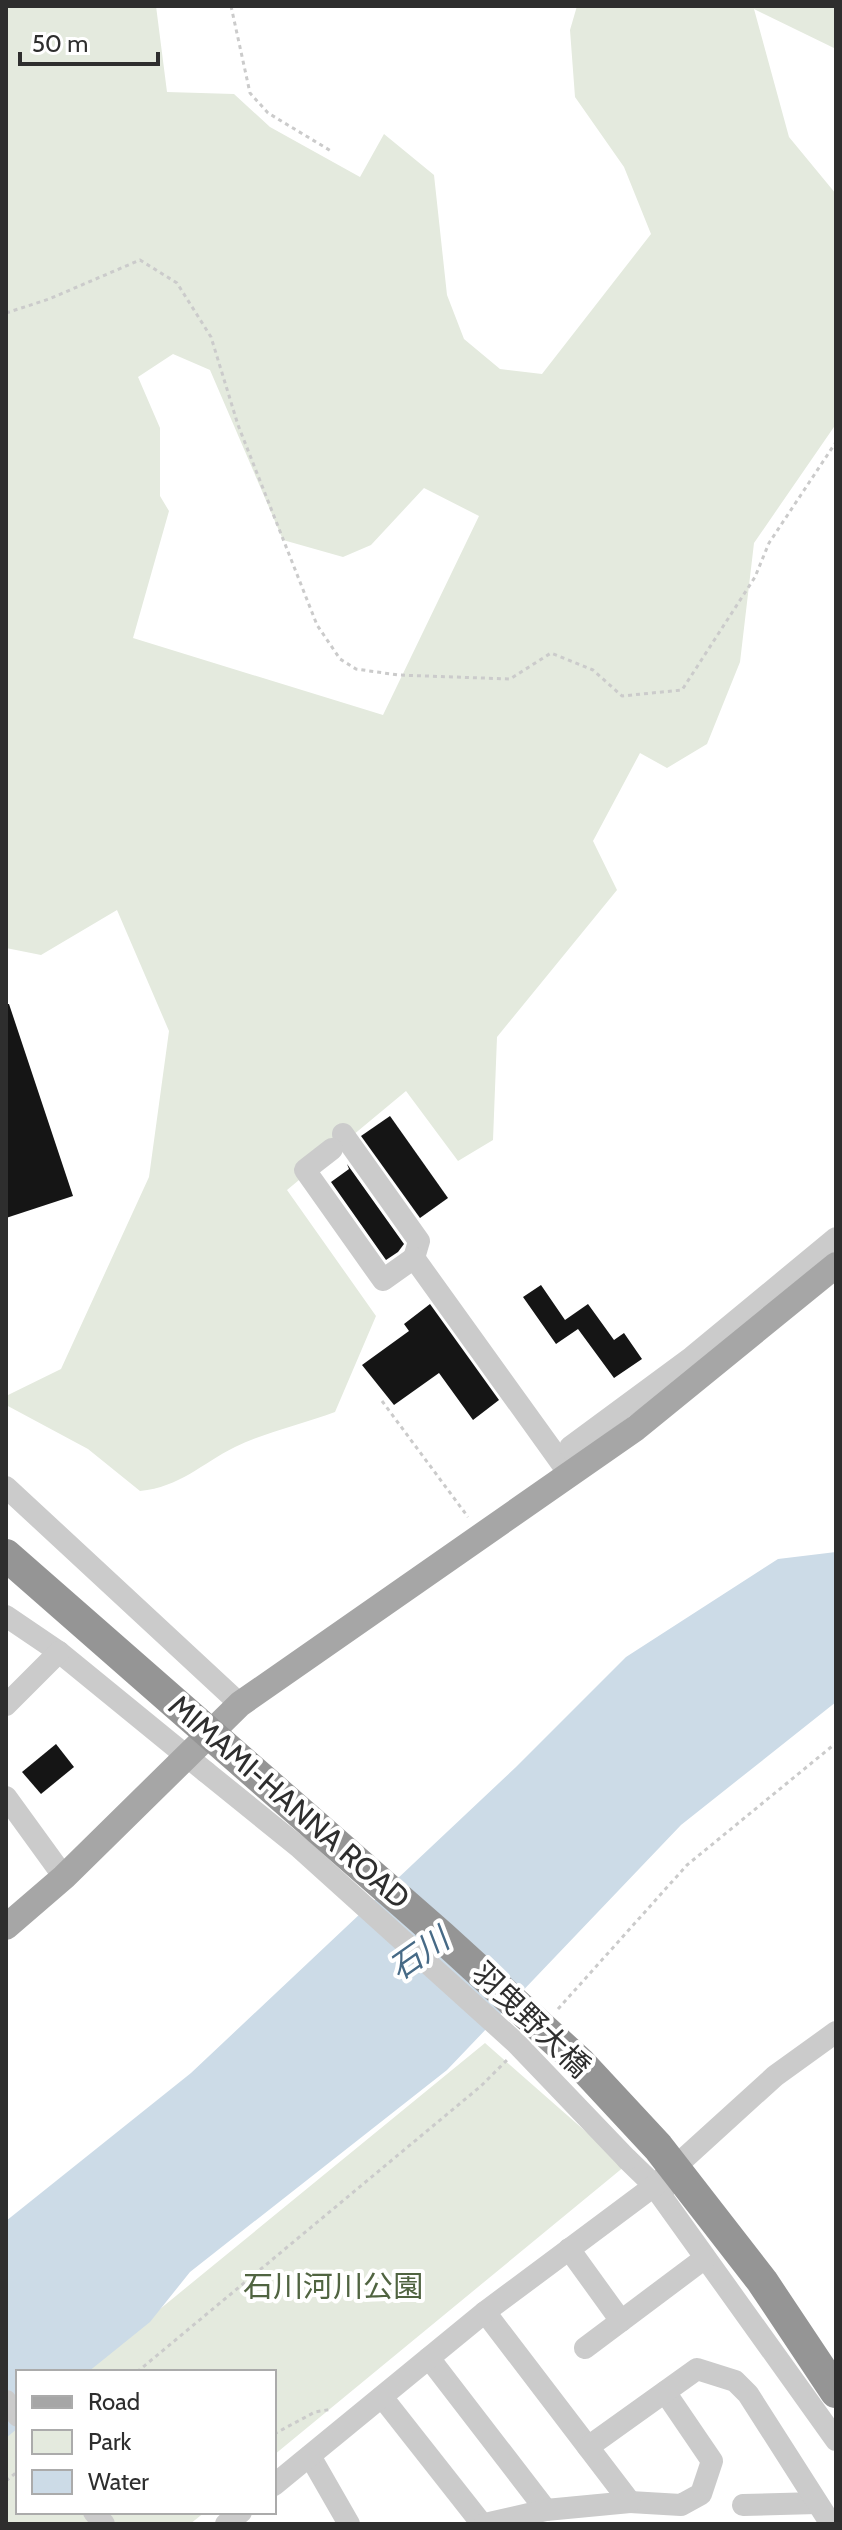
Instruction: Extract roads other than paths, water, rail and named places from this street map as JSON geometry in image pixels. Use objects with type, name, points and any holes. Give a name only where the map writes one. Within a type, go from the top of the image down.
[{"type":"highway","name":"MIMAMI-HANNA ROAD","points":[[6,1555],[441,1936],[579,2062],[658,2147],[762,2281],[836,2392]]},
{"type":"highway","name":"MIMAMI-HANNA ROAD","points":[[6,1575],[424,1937],[573,2075],[650,2154],[754,2289],[836,2410]]},
{"type":"main road","points":[[6,1927],[197,1764],[240,1704],[636,1428],[836,1265]]},
{"type":"street","points":[[338,1141],[419,1241],[414,1258],[383,1280],[305,1170],[338,1141]]},
{"type":"street","points":[[577,1470],[570,1447],[692,1357],[836,1238]]},
{"type":"street","points":[[414,1258],[577,1470]]},
{"type":"street","points":[[6,1487],[240,1704]]},
{"type":"street","name":"羽曳野大橋","points":[[6,1616],[59,1652],[300,1848],[504,2032],[654,2186]]},
{"type":"street","points":[[6,1705],[59,1652]]},
{"type":"street","points":[[6,1797],[64,1877]]},
{"type":"street","points":[[276,2483],[485,2312],[654,2186],[775,2076],[836,2032]]},
{"type":"street","points":[[654,2186],[836,2440]]},
{"type":"street","points":[[654,2186],[675,2204],[723,2263],[836,2374]]},
{"type":"street","points":[[569,2249],[621,2321]]},
{"type":"street","points":[[585,2348],[705,2258]]},
{"type":"street","points":[[485,2312],[630,2502]]},
{"type":"street","points":[[429,2358],[546,2510]]},
{"type":"street","points":[[588,2447],[697,2369],[735,2381],[748,2394],[831,2524]]},
{"type":"street","points":[[382,2397],[483,2524],[546,2510],[630,2502],[681,2505],[701,2494],[712,2461],[665,2392]]},
{"type":"street","points":[[310,2456],[349,2524]]},
{"type":"street","points":[[743,2505],[817,2503]]},
{"type":"water","name":"石川","points":[[836,1552],[836,1702],[681,1825],[447,2070],[190,2272],[150,2322],[90,2370],[16,2370],[16,2430],[6,2438],[6,2221],[191,2073],[516,1767],[626,1657],[778,1559]]},
{"type":"park label","name":"石川河川公園","points":[[333,2287]]}]
